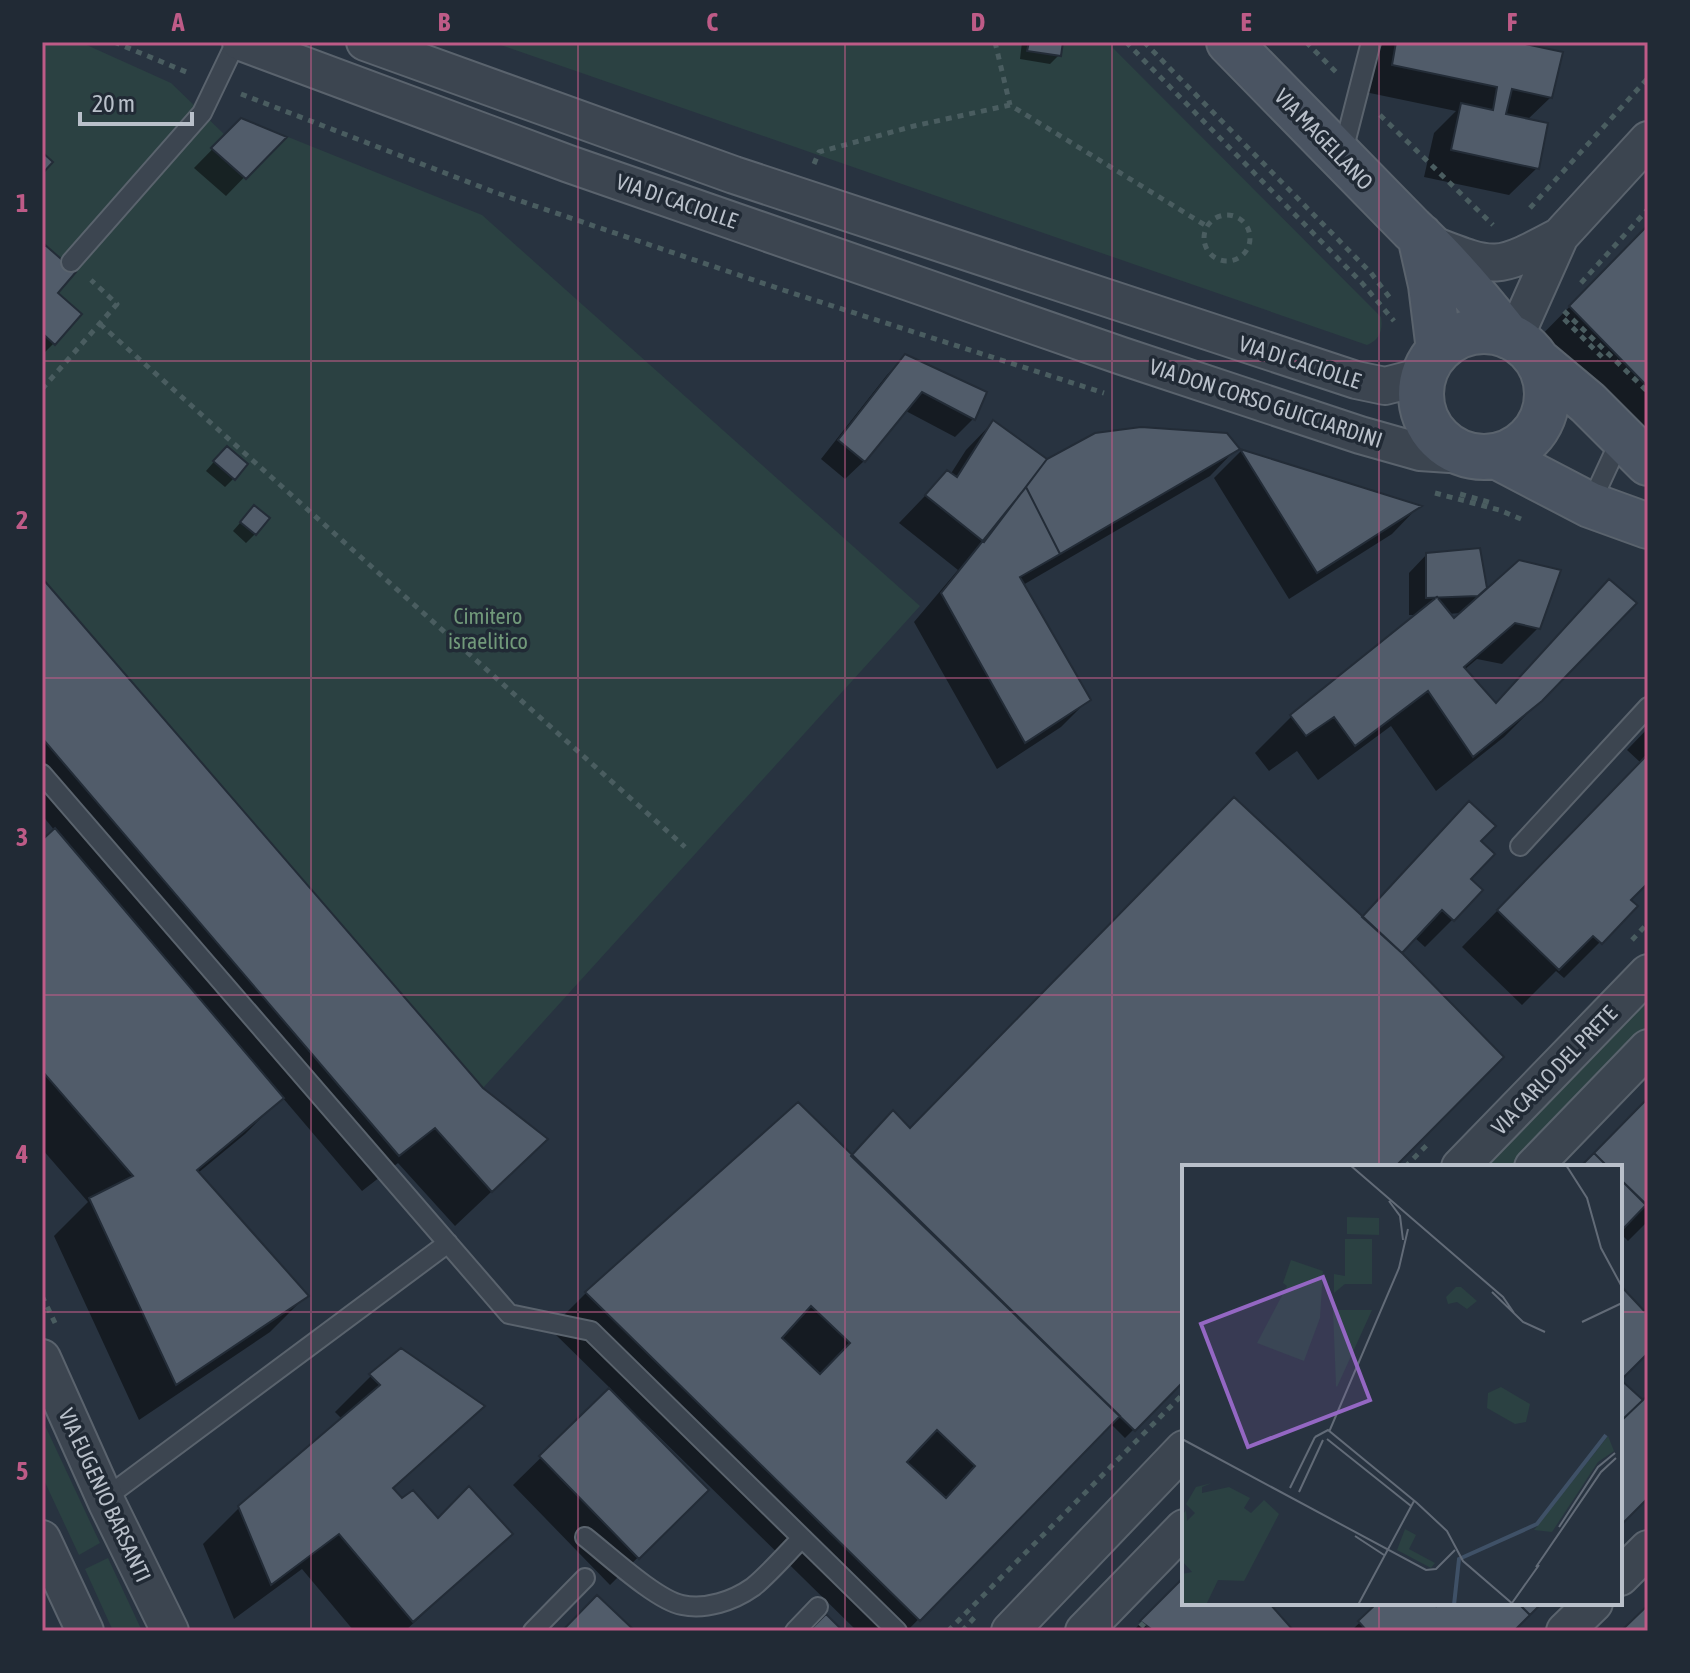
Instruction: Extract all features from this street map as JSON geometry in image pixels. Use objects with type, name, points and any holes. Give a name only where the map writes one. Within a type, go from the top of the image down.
[{"type":"main road","name":"VIA MAGELLANO","points":[[1229,42],[1468,285],[1520,345],[1546,386],[1544,416],[1525,442],[1507,453],[1480,455]]},
{"type":"main road","points":[[1425,240],[1431,285],[1432,363]]},
{"type":"main road","points":[[1480,455],[1448,446],[1433,432],[1421,395],[1432,363],[1450,340],[1479,331],[1520,345],[1635,449]]},
{"type":"main road","name":"VIA DON CORSO GUICCIARDINI","points":[[1480,455],[1590,505],[1648,526]]},
{"type":"street","name":"VIA DI CACIOLLE","points":[[238,42],[569,164],[1070,338]]},
{"type":"street","name":"VIA DI CACIOLLE","points":[[365,42],[719,170],[1376,386],[1392,385],[1432,363]]},
{"type":"street","points":[[1425,240],[1479,262],[1501,264],[1560,236],[1648,140]]},
{"type":"street","points":[[1520,345],[1560,236]]},
{"type":"street","points":[[1070,338],[1085,292]]},
{"type":"street","name":"VIA DON CORSO GUICCIARDINI","points":[[1070,338],[1360,435],[1420,452],[1480,455]]},
{"type":"street","name":"VIA CARLO DEL PRETE","points":[[1462,1165],[1648,973]]},
{"type":"street","points":[[1535,1165],[1648,1048]]},
{"type":"street","name":"VIA EUGENIO BARSANTI","points":[[42,1358],[104,1499],[170,1631]]},
{"type":"street","points":[[1010,1631],[1182,1451]]},
{"type":"street","points":[[1053,1588],[1091,1629],[1182,1530]]},
{"type":"street","points":[[42,1539],[85,1631]]},
{"type":"street","points":[[1622,1575],[1648,1549]]},
{"type":"street","points":[[1565,1631],[1592,1605]]},
{"type":"lane","points":[[71,262],[202,113],[238,42]]},
{"type":"lane","points":[[1342,156],[1371,42]]},
{"type":"lane","points":[[1590,505],[1635,449]]},
{"type":"lane","points":[[1520,846],[1648,707]]},
{"type":"lane","points":[[42,774],[509,1314],[591,1331],[897,1631]]},
{"type":"lane","points":[[104,1499],[448,1243]]},
{"type":"lane","points":[[585,1537],[663,1597],[681,1605],[729,1601],[753,1586],[802,1538]]},
{"type":"lane","points":[[533,1631],[585,1578]]},
{"type":"lane","points":[[795,1631],[818,1607]]},
{"type":"path","points":[[995,42],[1010,105]]},
{"type":"path","points":[[1126,42],[1362,283],[1395,323],[1394,333]]},
{"type":"path","points":[[1144,42],[1371,273],[1395,305]]},
{"type":"path","points":[[1306,42],[1494,226]]},
{"type":"path","points":[[1525,213],[1648,78]]},
{"type":"path","points":[[814,165],[819,152],[914,126],[1010,105],[1208,227]]},
{"type":"path","points":[[1580,284],[1648,209]]},
{"type":"path","points":[[1219,216],[1241,219],[1249,232],[1245,253],[1232,260],[1217,258],[1207,248],[1205,233],[1208,227],[1219,216]]},
{"type":"path","points":[[42,389],[117,304],[71,262]]},
{"type":"path","points":[[1560,307],[1648,392]]},
{"type":"path","points":[[1400,315],[1404,325]]},
{"type":"path","points":[[100,324],[685,847]]},
{"type":"path","points":[[948,1631],[1182,1395]]},
{"type":"green space","name":"Cimitero israelitico","points":[[42,42],[80,42],[171,83],[224,134],[241,118],[482,215],[920,606],[483,1088],[42,578]]},
{"type":"green space","points":[[492,42],[1107,42],[1381,317],[1381,330],[1378,337],[1367,345]]},
{"type":"green space","points":[[1648,999],[1648,1026],[1514,1165],[1488,1165]]},
{"type":"green space","points":[[42,1419],[100,1543],[79,1555],[42,1476]]},
{"type":"green space","points":[[108,1558],[142,1631],[113,1631],[85,1569]]},
{"type":"building","points":[[1029,42],[1063,42],[1061,56],[1027,51]]},
{"type":"building","points":[[1396,42],[1516,42],[1563,52],[1552,98],[1512,89],[1506,114],[1548,123],[1539,169],[1451,150],[1461,103],[1493,110],[1497,87],[1392,65]]},
{"type":"building","points":[[241,118],[287,137],[246,179],[211,148]]},
{"type":"building","points":[[42,152],[53,162],[42,174]]},
{"type":"building","points":[[1648,225],[1648,387],[1569,306]]},
{"type":"building","points":[[44,244],[76,272],[58,293],[82,314],[55,345],[42,333]]},
{"type":"building","points":[[905,354],[987,392],[975,420],[922,392],[865,462],[838,440]]},
{"type":"building","points":[[993,420],[1047,459],[984,542],[925,495],[947,470],[957,477]]},
{"type":"building","points":[[1141,427],[1227,433],[1240,449],[1060,554],[1026,487],[1047,459],[1095,433]]},
{"type":"building","points":[[227,446],[248,464],[235,480],[213,461]]},
{"type":"building","points":[[1240,449],[1422,506],[1317,573]]},
{"type":"building","points":[[1026,487],[1060,554],[1020,577],[1091,700],[1025,743],[941,593]]},
{"type":"building","points":[[254,505],[270,518],[256,535],[240,522]]},
{"type":"building","points":[[1480,548],[1487,588],[1478,596],[1426,598],[1426,553]]},
{"type":"building","points":[[1519,560],[1561,570],[1540,629],[1515,623],[1464,667],[1496,703],[1609,579],[1637,603],[1542,701],[1473,757],[1428,691],[1355,746],[1334,717],[1306,736],[1290,715],[1437,597],[1454,618]]},
{"type":"building","points":[[42,578],[483,1088],[548,1139],[492,1192],[435,1128],[399,1156],[42,738]]},
{"type":"building","points":[[1648,754],[1648,883],[1631,900],[1638,906],[1602,944],[1593,936],[1559,970],[1497,910]]},
{"type":"building","points":[[1234,797],[1402,953],[1504,1057],[1397,1165],[1182,1165],[1182,1383],[1135,1431],[851,1156],[893,1110],[910,1128]]},
{"type":"building","points":[[1469,801],[1496,826],[1481,841],[1495,854],[1471,879],[1483,890],[1454,921],[1442,910],[1402,953],[1362,917]]},
{"type":"building","points":[[55,828],[284,1098],[197,1170],[309,1296],[176,1385],[89,1198],[133,1176],[42,1071],[42,840]]},
{"type":"building","points":[[1648,1098],[1648,1206],[1622,1181],[1622,1165],[1606,1165],[1594,1153]]},
{"type":"building","points":[[798,1102],[1120,1416],[920,1621],[585,1292]],"holes":[[[811,1306],[850,1343],[820,1374],[782,1338]],[[937,1430],[975,1466],[946,1498],[907,1462]]]},
{"type":"building","points":[[1594,1153],[1606,1165],[1582,1165]]},
{"type":"building","points":[[1622,1181],[1646,1205],[1622,1230]]},
{"type":"building","points":[[1622,1287],[1648,1315],[1648,1353],[1622,1379]]},
{"type":"building","points":[[401,1348],[485,1406],[393,1488],[402,1498],[413,1490],[438,1518],[469,1486],[513,1534],[413,1622],[339,1534],[271,1585],[238,1506],[380,1385],[369,1374]]},
{"type":"building","points":[[1622,1381],[1643,1400],[1622,1420]]},
{"type":"building","points":[[609,1388],[709,1490],[639,1559],[539,1456]]},
{"type":"building","points":[[1648,1395],[1648,1498],[1622,1524],[1622,1420]]},
{"type":"building","points":[[1182,1579],[1182,1605],[1271,1605],[1294,1631],[1154,1631],[1140,1621]]},
{"type":"building","points":[[597,1595],[635,1631],[562,1631]]},
{"type":"building","points":[[1375,1605],[1520,1605],[1530,1615],[1514,1631],[1367,1631],[1358,1621]]},
{"type":"building","points":[[1520,1605],[1540,1605],[1530,1615]]},
{"type":"building","points":[[1648,1605],[1648,1631],[1621,1631]]},
{"type":"building","points":[[826,1614],[843,1631],[809,1631]]}]
